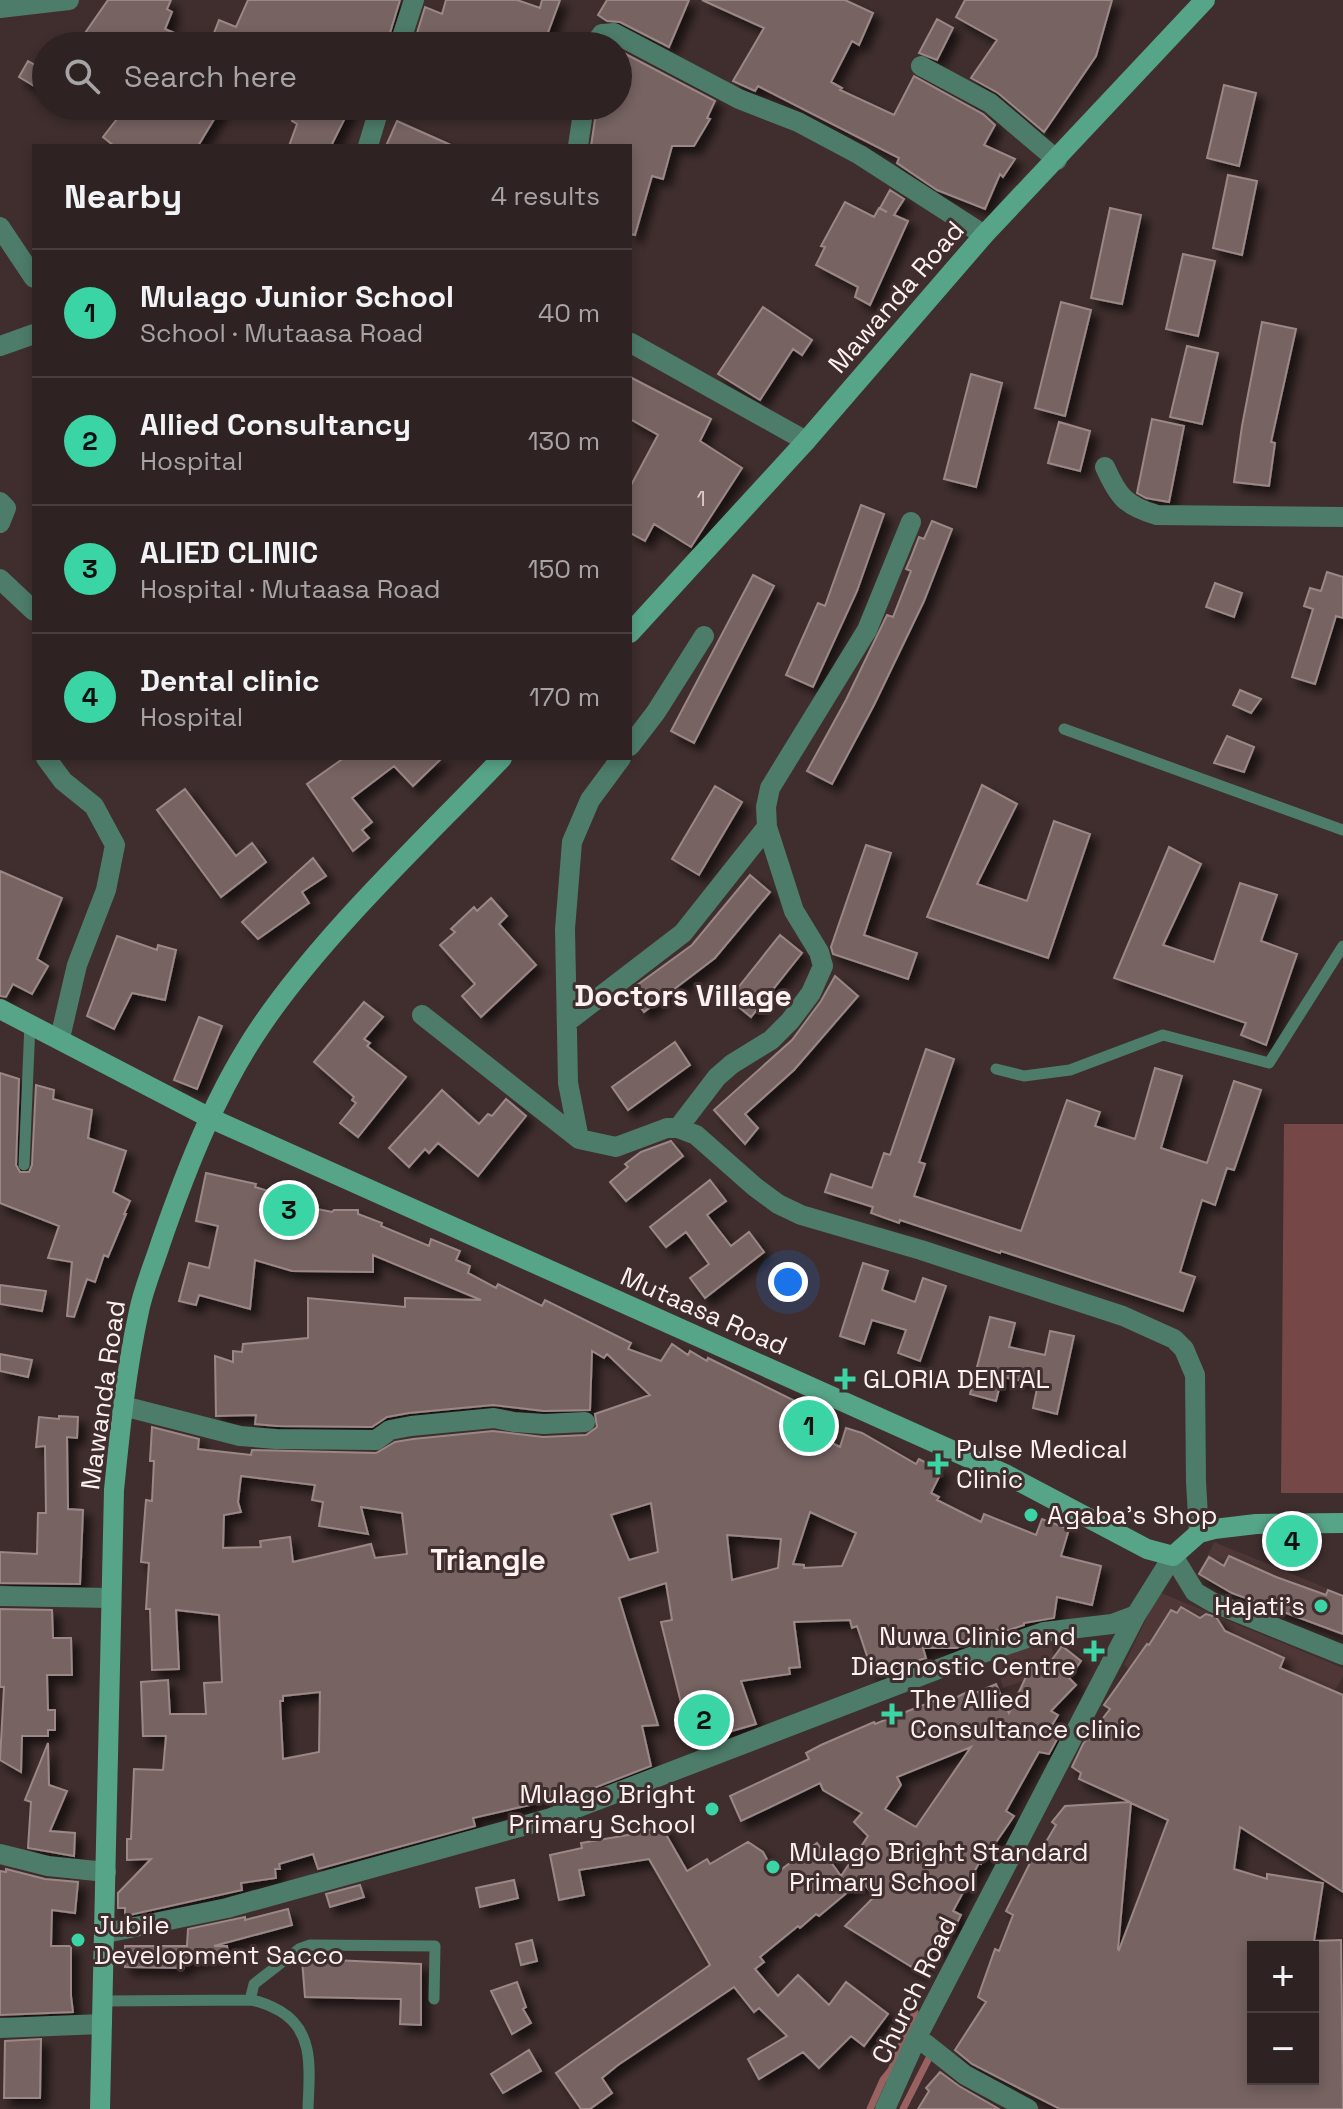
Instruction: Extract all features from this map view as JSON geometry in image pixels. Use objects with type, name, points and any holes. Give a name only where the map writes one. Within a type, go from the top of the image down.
[{"type":"street","points":[[0,8],[69,0]]},
{"type":"street","points":[[404,32],[414,0]]},
{"type":"street","name":"Mawanda Road","points":[[632,631],[806,441],[984,235],[1205,0]]},
{"type":"street","points":[[632,43],[739,99],[798,122],[860,155],[984,235]]},
{"type":"street","points":[[921,66],[990,103],[1057,160]]},
{"type":"street","points":[[369,144],[376,120]]},
{"type":"street","points":[[578,144],[582,120]]},
{"type":"street","points":[[0,227],[32,275]]},
{"type":"street","points":[[0,346],[32,335]]},
{"type":"street","points":[[632,344],[806,441]]},
{"type":"street","points":[[1105,467],[1121,498],[1138,509],[1157,515],[1343,517]]},
{"type":"street","points":[[0,502],[6,508],[0,523]]},
{"type":"street","points":[[678,1128],[717,1077],[771,1040],[790,1021],[819,979],[823,966],[819,952],[794,911],[766,817],[770,788],[867,630],[911,522]]},
{"type":"street","points":[[0,579],[32,609]]},
{"type":"street","points":[[632,743],[656,712],[704,636]]},
{"type":"street","points":[[47,760],[63,781],[94,806],[115,845],[106,890],[77,965],[60,1038]]},
{"type":"street","name":"Mawanda Road","points":[[100,2109],[114,1490],[123,1406],[140,1307],[189,1165],[210,1118],[261,1025],[343,924],[500,760]]},
{"type":"street","points":[[579,1139],[568,1083],[565,929],[572,842],[590,800],[620,760]]},
{"type":"street","points":[[567,1022],[683,933],[766,817]]},
{"type":"street","name":"Mutaasa Road","points":[[0,1009],[210,1118],[1007,1475],[1147,1549],[1173,1556]]},
{"type":"street","points":[[422,1015],[579,1139],[616,1147],[658,1131],[678,1128],[696,1135],[755,1187],[778,1204],[801,1215],[935,1254],[1093,1306],[1174,1339],[1184,1349],[1195,1375],[1199,1533]]},
{"type":"street","points":[[123,1406],[240,1436],[276,1439],[376,1440],[390,1430],[411,1426],[494,1418],[544,1424],[585,1422]]},
{"type":"street","points":[[1343,1523],[1256,1524],[1199,1533],[1173,1556],[1195,1592],[1212,1602],[1343,1655]]},
{"type":"street","name":"Church Road","points":[[885,2109],[917,2037],[1136,1615],[1173,1556]]},
{"type":"street","points":[[0,1596],[111,1598]]},
{"type":"street","points":[[106,1933],[227,1908],[548,1819],[977,1655],[1044,1632],[1112,1624],[1136,1615]]},
{"type":"street","points":[[0,1854],[48,1866],[106,1872]]},
{"type":"street","points":[[0,2028],[102,2024]]},
{"type":"street","points":[[917,2037],[965,2075],[1028,2109]]},
{"type":"lane","points":[[1064,729],[1343,830]]},
{"type":"lane","points":[[996,1069],[1024,1076],[1070,1070],[1163,1035],[1269,1063],[1343,946]]},
{"type":"lane","points":[[24,1165],[30,1023]]},
{"type":"lane","points":[[250,2000],[254,1984],[299,1949],[310,1945],[435,1946],[434,1999]]},
{"type":"lane","points":[[103,2001],[250,2000],[271,2006],[290,2017],[308,2044],[308,2109]]},
{"type":"shaded area","points":[[1284,1124],[1343,1124],[1343,1493],[1281,1493]]},
{"type":"shaded area","points":[[1214,1542],[1343,1595],[1343,1638],[1199,1574]]},
{"type":"shaded area","points":[[1159,1592],[1343,1668],[1343,1677],[1321,1713],[1164,1694],[1124,1665]]},
{"type":"shaded area","points":[[1051,1643],[1057,1669],[1003,1688],[995,1655]]},
{"type":"building","points":[[108,0],[171,0],[167,9],[172,12],[165,29],[172,32],[86,32]]},
{"type":"building","points":[[248,0],[400,0],[390,32],[214,32],[219,20],[236,27]]},
{"type":"building","points":[[446,0],[517,0],[540,8],[542,0],[560,0],[548,32],[417,32],[425,7],[442,14]]},
{"type":"building","points":[[607,0],[689,0],[669,47],[620,22],[607,21],[598,15]]},
{"type":"building","points":[[702,0],[845,0],[873,13],[859,45],[852,41],[831,82],[842,88],[840,90],[894,115],[914,76],[983,114],[995,125],[984,145],[1015,159],[1003,177],[1000,174],[985,209],[937,190],[897,163],[899,158],[758,86],[755,91],[733,81],[764,28]]},
{"type":"building","points":[[965,0],[1112,0],[1096,56],[1044,132],[998,93],[971,78],[997,40],[956,17]]},
{"type":"building","points":[[937,19],[953,28],[937,60],[919,53]]},
{"type":"building","points":[[632,57],[715,101],[707,118],[710,119],[694,146],[672,146],[663,179],[652,176],[635,235],[632,234],[632,144],[591,144],[595,120],[632,120]]},
{"type":"building","points":[[28,61],[32,63],[32,85],[19,77]]},
{"type":"building","points":[[1224,85],[1256,93],[1239,166],[1207,158]]},
{"type":"building","points":[[116,120],[214,120],[199,144],[112,144],[103,137]]},
{"type":"building","points":[[344,120],[332,144],[290,144],[297,124],[292,121]]},
{"type":"building","points":[[397,121],[449,144],[387,144]]},
{"type":"building","points":[[1228,175],[1257,181],[1242,255],[1213,248]]},
{"type":"building","points":[[890,190],[904,199],[894,215],[908,221],[870,305],[855,297],[858,287],[816,265],[825,247],[821,246],[845,202],[874,217],[879,208],[887,212],[880,208]]},
{"type":"building","points":[[1110,208],[1141,215],[1122,304],[1091,298]]},
{"type":"building","points":[[1183,254],[1215,261],[1198,336],[1166,329]]},
{"type":"building","points":[[1061,302],[1091,310],[1065,416],[1035,408]]},
{"type":"building","points":[[763,307],[812,340],[802,355],[793,349],[760,400],[718,374]]},
{"type":"building","points":[[1262,322],[1296,329],[1271,442],[1275,443],[1269,486],[1234,482]]},
{"type":"building","points":[[1187,346],[1218,353],[1202,424],[1170,417]]},
{"type":"building","points":[[971,374],[1002,383],[976,487],[944,479]]},
{"type":"building","points":[[632,378],[711,419],[700,441],[742,468],[691,547],[654,524],[645,541],[632,534],[632,483],[658,435],[632,420]]},
{"type":"building","points":[[1152,419],[1184,426],[1169,502],[1137,493]]},
{"type":"building","points":[[1059,422],[1090,431],[1080,471],[1048,463]]},
{"type":"building","points":[[861,505],[884,514],[857,591],[813,687],[786,675],[818,603],[825,606]]},
{"type":"building","points":[[932,521],[952,529],[924,601],[832,784],[807,771],[887,615],[893,617],[911,571],[906,569],[919,537],[924,539]]},
{"type":"building","points":[[1327,572],[1343,577],[1343,618],[1336,616],[1315,684],[1292,677],[1313,609],[1304,606],[1310,588],[1321,591]]},
{"type":"building","points":[[753,575],[774,586],[694,743],[671,731]]},
{"type":"building","points":[[1215,583],[1242,593],[1234,617],[1206,607]]},
{"type":"building","points":[[1240,690],[1261,699],[1251,713],[1233,705]]},
{"type":"building","points":[[1227,736],[1254,747],[1244,772],[1214,763]]},
{"type":"building","points":[[341,760],[440,760],[413,786],[394,766],[352,798],[372,822],[362,830],[369,838],[353,851],[307,784]]},
{"type":"building","points":[[982,785],[1017,804],[977,884],[1027,901],[1054,821],[1090,834],[1048,958],[927,917]]},
{"type":"building","points":[[715,786],[742,802],[699,875],[672,859]]},
{"type":"building","points":[[185,789],[236,856],[252,843],[266,862],[221,897],[157,810]]},
{"type":"building","points":[[866,845],[891,853],[864,935],[917,953],[908,979],[833,954],[831,947]]},
{"type":"building","points":[[1169,847],[1201,864],[1163,945],[1214,962],[1240,883],[1277,895],[1261,941],[1297,954],[1266,1045],[1241,1035],[1246,1023],[1114,978]]},
{"type":"building","points":[[313,858],[326,876],[302,892],[309,903],[258,939],[242,922]]},
{"type":"building","points":[[0,871],[62,898],[37,959],[48,966],[32,994],[13,984],[6,997],[0,996]]},
{"type":"building","points":[[750,875],[770,892],[715,958],[644,1012],[629,991],[692,945]]},
{"type":"building","points":[[491,898],[507,916],[499,924],[536,965],[481,1017],[462,996],[475,984],[440,945],[455,932],[451,929],[474,907],[477,911]]},
{"type":"building","points":[[780,935],[802,953],[751,1017],[729,999]]},
{"type":"building","points":[[117,936],[157,950],[158,945],[176,950],[165,1000],[132,993],[114,1029],[87,1016]]},
{"type":"building","points":[[835,976],[858,996],[794,1070],[745,1114],[758,1128],[745,1144],[714,1110],[792,1040]]},
{"type":"building","points":[[364,1002],[383,1017],[364,1039],[370,1043],[367,1046],[406,1077],[358,1137],[340,1123],[356,1103],[352,1100],[354,1097],[314,1062]]},
{"type":"building","points":[[199,1017],[222,1026],[197,1089],[174,1080]]},
{"type":"building","points":[[675,1042],[690,1065],[628,1110],[612,1087]]},
{"type":"building","points":[[926,1049],[954,1059],[919,1162],[925,1164],[914,1196],[1021,1231],[1067,1100],[1100,1112],[1095,1126],[1135,1139],[1155,1068],[1182,1076],[1161,1148],[1207,1163],[1234,1081],[1261,1090],[1234,1170],[1227,1168],[1215,1205],[1202,1200],[1180,1272],[1195,1277],[1183,1311],[1001,1251],[900,1220],[899,1223],[871,1213],[873,1207],[825,1192],[831,1174],[872,1188],[884,1153],[890,1155]]},
{"type":"building","points":[[0,1073],[19,1079],[16,1165],[20,1172],[29,1172],[32,1165],[36,1085],[54,1090],[53,1099],[92,1110],[88,1138],[126,1151],[113,1192],[130,1201],[126,1214],[108,1257],[104,1255],[95,1282],[87,1279],[74,1317],[67,1316],[72,1262],[48,1258],[59,1226],[0,1203]]},
{"type":"building","points":[[442,1090],[479,1124],[488,1114],[492,1116],[506,1099],[526,1116],[478,1176],[438,1143],[429,1153],[425,1149],[409,1167],[389,1148]]},
{"type":"building","points":[[671,1141],[683,1156],[626,1201],[610,1182],[628,1167],[625,1164],[641,1152]]},
{"type":"building","points":[[206,1173],[256,1184],[255,1187],[318,1206],[317,1209],[332,1212],[358,1210],[358,1214],[382,1223],[381,1226],[429,1246],[431,1239],[460,1251],[456,1260],[470,1266],[468,1273],[542,1306],[545,1300],[631,1343],[628,1349],[661,1361],[672,1344],[688,1355],[690,1351],[707,1361],[708,1358],[801,1404],[792,1423],[840,1447],[846,1428],[862,1433],[916,1464],[919,1459],[942,1471],[931,1493],[939,1497],[937,1500],[981,1522],[984,1514],[1036,1535],[1042,1519],[1069,1529],[1061,1556],[1101,1566],[1092,1605],[1057,1597],[1054,1618],[1024,1623],[1009,1630],[994,1630],[994,1635],[968,1639],[968,1644],[956,1648],[923,1648],[926,1658],[873,1674],[857,1626],[852,1628],[850,1620],[794,1622],[800,1667],[789,1668],[790,1674],[741,1681],[756,1724],[691,1743],[661,1622],[672,1620],[666,1583],[619,1598],[658,1725],[642,1726],[651,1766],[594,1788],[529,1800],[530,1805],[473,1818],[475,1826],[318,1869],[313,1854],[279,1864],[280,1869],[275,1869],[276,1878],[241,1883],[242,1890],[125,1916],[125,1908],[118,1908],[118,1893],[151,1859],[127,1860],[134,1769],[163,1770],[166,1736],[143,1736],[141,1682],[168,1680],[170,1714],[206,1714],[204,1683],[222,1682],[219,1615],[176,1610],[179,1669],[152,1670],[150,1609],[146,1609],[149,1563],[141,1562],[146,1500],[152,1501],[152,1427],[199,1439],[198,1449],[251,1455],[252,1450],[376,1453],[395,1442],[493,1431],[543,1437],[586,1435],[597,1427],[595,1414],[650,1395],[607,1354],[604,1358],[592,1351],[590,1410],[544,1411],[493,1405],[387,1417],[372,1427],[277,1426],[255,1424],[256,1415],[216,1416],[215,1356],[233,1362],[233,1351],[242,1352],[243,1344],[308,1338],[308,1298],[405,1307],[405,1298],[481,1300],[373,1255],[373,1272],[292,1271],[255,1260],[250,1309],[199,1295],[196,1305],[179,1301],[189,1263],[209,1268],[218,1226],[196,1221]],"holes":[[[241,1476],[315,1485],[312,1500],[323,1502],[319,1526],[368,1534],[361,1507],[402,1513],[407,1554],[375,1558],[371,1544],[293,1562],[290,1537],[260,1541],[261,1547],[223,1548],[224,1515],[241,1512],[238,1502]],[[651,1503],[658,1552],[629,1560],[611,1515]],[[810,1512],[856,1533],[842,1566],[804,1568],[804,1565],[793,1564]],[[727,1535],[781,1539],[778,1568],[732,1580]],[[320,1692],[319,1752],[283,1759],[280,1701],[283,1701],[283,1696]]]},
{"type":"building","points":[[710,1180],[726,1201],[707,1215],[731,1246],[749,1232],[764,1252],[705,1298],[690,1278],[709,1264],[686,1232],[666,1247],[650,1227]]},
{"type":"building","points":[[863,1263],[888,1271],[882,1290],[915,1302],[923,1278],[946,1286],[920,1361],[898,1353],[906,1330],[872,1320],[864,1344],[840,1336]]},
{"type":"building","points":[[0,1285],[46,1291],[42,1311],[0,1304]]},
{"type":"building","points":[[990,1317],[1015,1323],[1009,1347],[1045,1355],[1050,1331],[1074,1336],[1057,1414],[1033,1408],[1038,1384],[1002,1377],[996,1401],[970,1394]]},
{"type":"building","points":[[0,1354],[32,1360],[28,1377],[0,1371]]},
{"type":"building","points":[[59,1416],[78,1417],[77,1438],[67,1437],[68,1509],[83,1510],[80,1584],[0,1583],[0,1552],[37,1554],[38,1513],[46,1513],[45,1446],[36,1447],[39,1417],[59,1419]]},
{"type":"building","points":[[1229,1556],[1326,1595],[1328,1590],[1343,1596],[1343,1634],[1232,1593],[1199,1574],[1209,1557],[1224,1566]]},
{"type":"building","points":[[1181,1607],[1200,1618],[1206,1614],[1216,1617],[1225,1631],[1284,1658],[1280,1668],[1343,1695],[1343,1892],[1240,1827],[1234,1869],[1267,1879],[1267,1874],[1323,1883],[1314,1941],[1341,1940],[1343,2109],[1060,2109],[972,2064],[955,2050],[986,2002],[978,1997],[995,1949],[999,1951],[1013,1915],[1006,1911],[1034,1855],[1037,1857],[1056,1825],[1052,1822],[1065,1806],[1130,1802],[1079,1779],[1081,1773],[1072,1767],[1083,1744],[1110,1709],[1104,1705],[1171,1610],[1177,1613]],"holes":[[[1131,1803],[1168,1820],[1119,1950]]]},
{"type":"building","points":[[0,1609],[52,1610],[53,1638],[71,1638],[72,1675],[47,1675],[48,1710],[55,1710],[55,1730],[48,1730],[48,1736],[22,1736],[21,1772],[0,1760],[4,1687],[0,1687]]},
{"type":"building","points":[[1062,1646],[1081,1661],[1069,1678],[1076,1685],[1051,1711],[1058,1715],[1051,1727],[1061,1732],[1049,1754],[1039,1752],[1006,1811],[1014,1816],[979,1863],[953,1911],[961,1915],[953,1931],[946,1927],[938,1951],[931,1949],[920,1972],[845,1926],[875,1896],[861,1881],[819,1916],[816,1914],[800,1928],[798,1926],[760,1957],[764,1962],[755,1969],[778,1996],[798,1975],[829,2005],[846,1982],[888,2014],[864,2046],[851,2036],[819,2068],[803,2052],[759,2079],[748,2059],[787,2036],[759,2008],[754,2012],[734,1987],[618,2065],[602,2078],[612,2093],[590,2109],[581,2109],[556,2073],[710,1965],[649,1859],[579,1870],[584,1895],[559,1900],[550,1855],[582,1848],[581,1843],[645,1832],[660,1824],[687,1871],[707,1859],[710,1864],[748,1842],[763,1852],[775,1874],[817,1843],[841,1876],[868,1836],[854,1822],[862,1813],[823,1790],[820,1783],[741,1821],[730,1796],[809,1759],[806,1753],[821,1745],[941,1698],[943,1704],[971,1690],[973,1694],[996,1684],[1009,1713],[1033,1662],[1046,1668]],"holes":[[[971,1747],[916,1827],[885,1809],[901,1785],[897,1777]]]},
{"type":"building","points":[[48,1743],[49,1785],[67,1791],[50,1831],[75,1833],[74,1856],[28,1848],[31,1802],[25,1800]]},
{"type":"building","points":[[6,1869],[45,1879],[78,1882],[75,1913],[52,1910],[51,1946],[71,1946],[73,2012],[0,2015],[0,1871],[6,1872]]},
{"type":"building","points":[[514,1880],[518,1898],[480,1907],[476,1888]]},
{"type":"building","points":[[360,1885],[364,1897],[330,1907],[326,1894]]},
{"type":"building","points":[[288,1909],[292,1925],[214,1946],[227,1946],[228,1955],[184,1963],[184,1968],[125,1967],[125,1946],[187,1946],[188,1929]]},
{"type":"building","points":[[532,1940],[537,1961],[521,1965],[516,1944]]},
{"type":"building","points":[[302,1960],[421,1964],[421,2025],[400,2024],[401,1999],[305,1997]]},
{"type":"building","points":[[517,1982],[526,2007],[523,2009],[531,2023],[512,2034],[491,1991]]},
{"type":"building","points":[[41,2039],[40,2098],[4,2098],[5,2041]]},
{"type":"building","points":[[529,2050],[541,2071],[503,2093],[491,2074]]},
{"type":"building","points":[[940,2072],[999,2109],[918,2109],[929,2091],[926,2088]]},
{"type":"waterway","points":[[870,2109],[891,2070],[915,2012]]},
{"type":"waterway","points":[[903,2109],[929,2058]]},
{"type":"place","name":"ALIED CLINIC","points":[[289,1210]]},
{"type":"place","name":"GLORIA DENTAL","points":[[845,1379]]},
{"type":"place","name":"Mulago Junior School","points":[[809,1426]]},
{"type":"place","name":"Pulse Medical Clinic","points":[[938,1464]]},
{"type":"place","name":"Agaba's Shop","points":[[1031,1515]]},
{"type":"place","name":"Dental clinic","points":[[1292,1541]]},
{"type":"place","name":"Hajati's","points":[[1321,1606]]},
{"type":"place","name":"Nuwa Clinic and Diagnostic Centre","points":[[1094,1651]]},
{"type":"place","name":"The Allied Consultance clinic","points":[[892,1714]]},
{"type":"place","name":"Allied Consultancy","points":[[704,1720]]},
{"type":"place","name":"Mulago Bright Primary School","points":[[712,1809]]},
{"type":"place","name":"Mulago Bright Standard Primary School","points":[[773,1867]]},
{"type":"place","name":"Jubile Development Sacco","points":[[78,1940]]},
{"type":"district","name":"Doctors Village","points":[[683,995]]},
{"type":"district","name":"Triangle","points":[[488,1559]]}]
